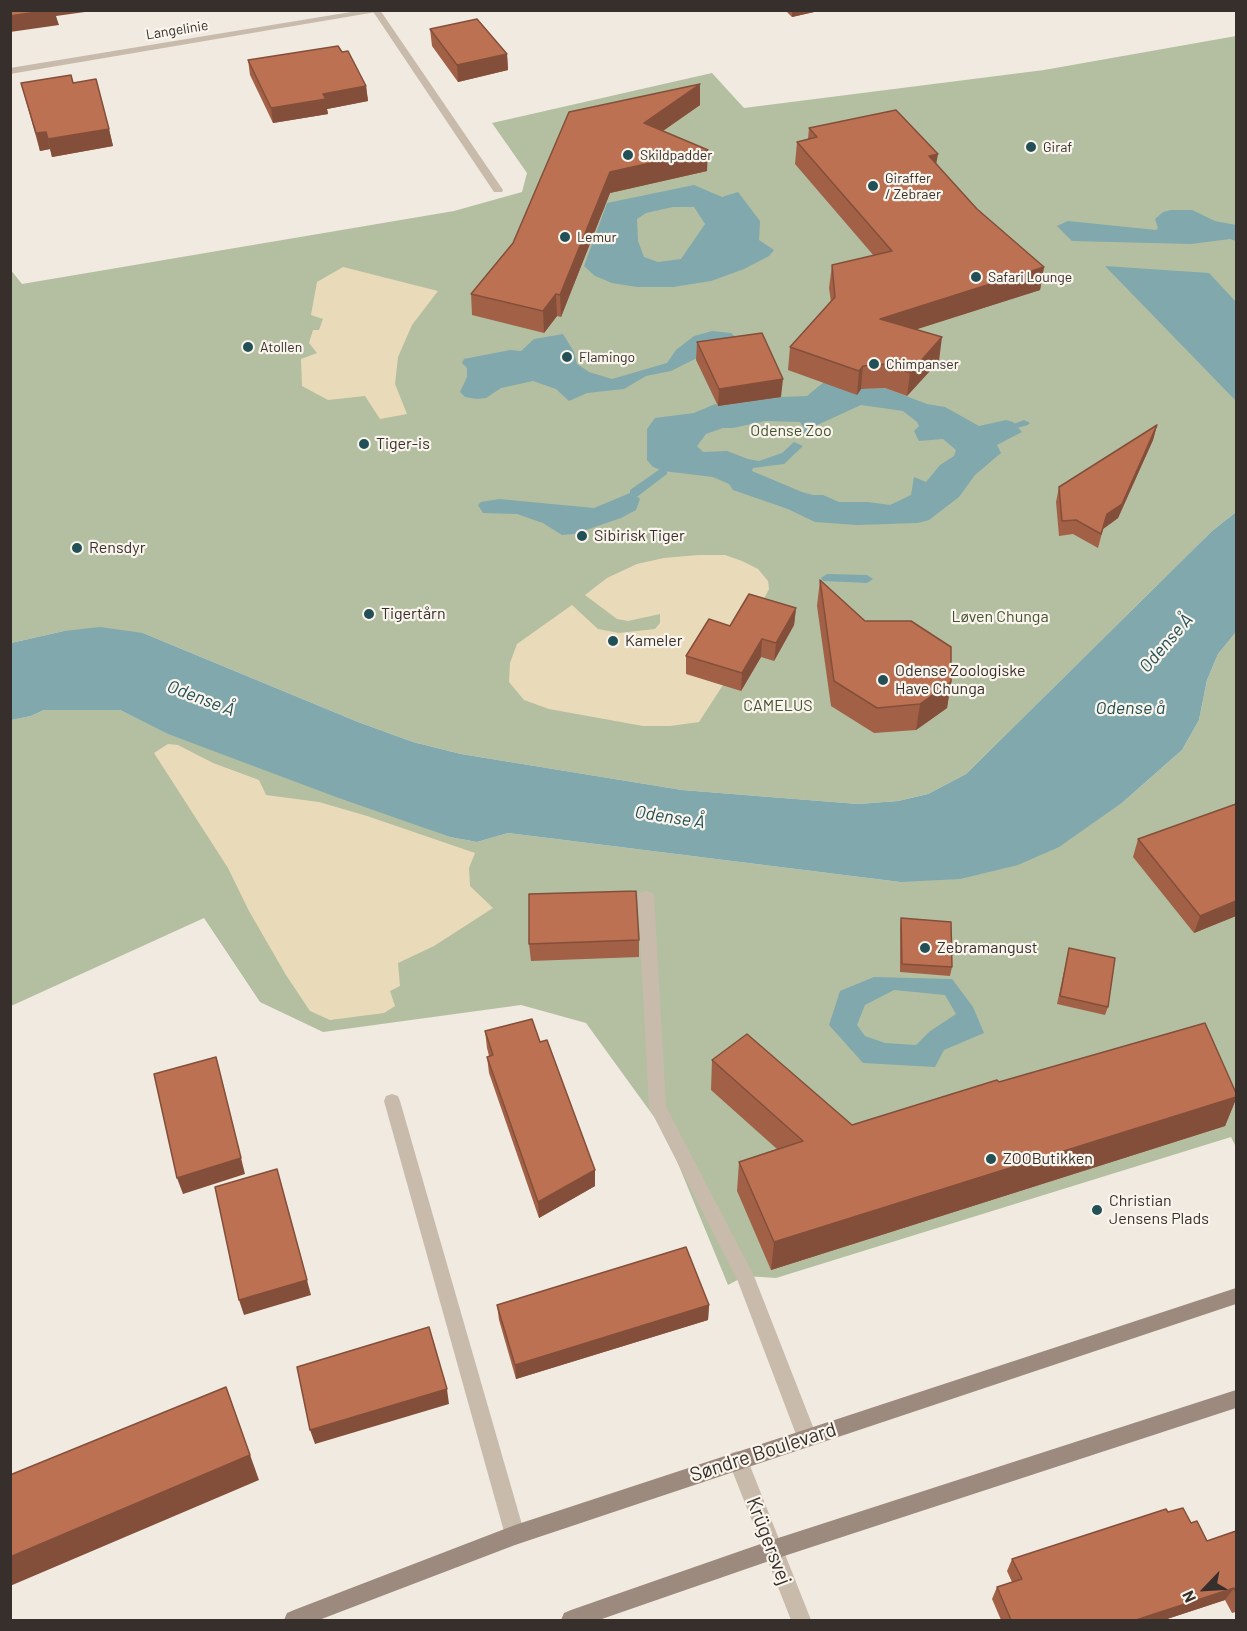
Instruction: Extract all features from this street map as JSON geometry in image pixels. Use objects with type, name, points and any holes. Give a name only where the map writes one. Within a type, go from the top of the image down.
[{"type":"main road","name":"Søndre Boulevard","points":[[294,1620],[515,1535],[1236,1296]]},
{"type":"main road","points":[[571,1620],[772,1550],[1236,1399]]},
{"type":"street","name":"Langelinie","points":[[10,71],[378,11]]},
{"type":"street","points":[[378,11],[498,190]]},
{"type":"street","points":[[646,897],[658,1107],[745,1276],[807,1437]]},
{"type":"street","points":[[392,1101],[515,1535]]},
{"type":"street","name":"Krügersvej","points":[[738,1460],[801,1620]]},
{"type":"green space","name":"Odense Zoo","points":[[1236,36],[1236,512],[1212,531],[966,774],[928,794],[898,801],[858,804],[682,790],[461,754],[413,742],[358,722],[143,633],[64,631],[11,643],[10,269],[22,284],[454,211],[522,192],[527,173],[492,123],[712,73],[744,108],[1044,70]]},
{"type":"green space","points":[[1236,632],[1236,1147],[1231,1137],[776,1278],[745,1276],[728,1285],[665,1132],[586,1023],[521,1005],[323,1032],[260,1002],[204,918],[11,1006],[10,720],[31,716],[44,710],[120,710],[169,734],[450,837],[477,842],[508,833],[900,882],[1123,802],[1182,750],[1199,720],[1207,680],[1218,654]]},
{"type":"sand","points":[[343,267],[438,291],[412,325],[398,357],[395,384],[407,414],[380,419],[365,396],[328,400],[302,386],[301,359],[317,353],[309,343],[313,330],[319,330],[323,319],[311,315],[317,282]]},
{"type":"sand","name":"Kameler","points":[[725,555],[742,561],[758,569],[768,581],[769,589],[756,614],[686,673],[723,685],[699,722],[670,726],[643,726],[549,709],[524,700],[509,682],[510,663],[517,644],[572,605],[598,629],[619,633],[655,629],[660,623],[660,614],[628,621],[617,619],[585,595],[607,578],[637,564],[664,558]]},
{"type":"sand","points":[[168,744],[178,745],[213,763],[259,780],[266,795],[319,802],[475,853],[469,868],[470,886],[493,908],[434,946],[398,963],[400,986],[390,991],[395,1006],[384,1013],[330,1020],[310,1011],[249,911],[228,868],[154,753]]},
{"type":"water","points":[[694,185],[722,197],[738,192],[760,221],[759,240],[774,250],[769,256],[744,269],[711,281],[673,287],[637,287],[612,283],[595,276],[584,266],[607,203]],"holes":[[[673,207],[694,207],[705,224],[681,259],[658,262],[644,257],[638,241],[637,219],[646,213]]]},
{"type":"water","points":[[1192,210],[1215,221],[1236,225],[1236,241],[1230,239],[1191,244],[1072,241],[1057,226],[1068,221],[1156,230],[1158,228],[1155,219],[1163,212]]},
{"type":"water","points":[[1105,266],[1209,273],[1236,302],[1236,401]]},
{"type":"water","points":[[712,331],[731,333],[737,338],[671,371],[646,376],[624,389],[587,393],[569,401],[556,389],[533,381],[501,388],[486,398],[465,397],[460,392],[467,377],[467,368],[462,363],[464,359],[510,350],[521,351],[534,339],[563,334],[574,352],[577,364],[589,372],[612,379],[667,363],[676,350],[694,336]]},
{"type":"water","points":[[824,382],[861,389],[885,388],[927,404],[945,407],[979,426],[1006,420],[1013,422],[1022,432],[997,445],[1001,453],[975,475],[959,497],[929,520],[918,523],[857,525],[815,522],[788,509],[733,490],[729,484],[713,477],[663,471],[653,467],[647,460],[647,429],[655,418],[694,413],[715,404],[719,406],[781,397],[807,396]],"holes":[[[861,405],[903,411],[917,422],[919,426],[914,431],[919,441],[943,439],[956,450],[954,456],[940,465],[926,482],[914,477],[911,495],[890,505],[839,502],[823,495],[802,492],[752,471],[753,468],[784,464],[803,446],[794,442],[782,453],[759,461],[727,451],[703,452],[697,446],[706,434],[723,428],[765,421],[800,422],[805,429],[802,433],[812,434],[815,426]]]},
{"type":"water","points":[[634,493],[640,499],[636,510],[621,518],[574,534],[562,535],[543,523],[517,514],[483,513],[478,505],[481,502],[499,499],[594,508]]},
{"type":"water","name":"Odense å","points":[[1236,512],[1236,632],[1218,654],[1207,680],[1199,720],[1182,750],[1123,802],[1059,847],[1018,865],[960,879],[900,882],[508,833],[477,842],[450,837],[336,797],[168,734],[120,710],[44,710],[31,716],[11,720],[11,643],[64,631],[100,627],[143,633],[358,722],[413,742],[461,754],[682,790],[858,804],[898,801],[928,794],[966,774],[1212,531]]},
{"type":"water","points":[[874,977],[952,979],[973,1007],[984,1033],[944,1050],[935,1067],[863,1063],[829,1025],[840,991]],"holes":[[[894,990],[945,995],[956,1014],[929,1032],[916,1045],[885,1043],[865,1036],[857,1025],[865,1005]]]},
{"type":"building","points":[[10,10],[50,10],[10,16]]},
{"type":"building","points":[[477,19],[507,54],[457,65],[430,29]]},
{"type":"building","points":[[338,46],[342,52],[348,51],[366,86],[323,94],[326,99],[271,108],[248,60]]},
{"type":"building","points":[[71,75],[73,83],[96,79],[109,129],[48,139],[46,132],[36,133],[21,83]]},
{"type":"building","points":[[700,84],[644,123],[708,150],[610,172],[560,295],[556,294],[543,311],[471,294],[513,243],[569,112]]},
{"type":"building","points":[[896,110],[938,154],[929,156],[977,209],[1044,267],[880,319],[942,337],[910,373],[888,364],[863,366],[859,371],[790,347],[835,297],[832,265],[892,251],[797,142],[817,137],[809,128]]},
{"type":"building","points":[[762,333],[783,379],[719,389],[697,342]]},
{"type":"building","points":[[1157,425],[1122,504],[1107,514],[1101,534],[1076,520],[1062,521],[1059,487]]},
{"type":"building","points":[[820,580],[865,621],[911,621],[951,647],[951,682],[920,704],[877,708],[834,681]]},
{"type":"building","points":[[749,594],[796,608],[776,643],[762,639],[742,673],[686,656],[709,619],[730,626]]},
{"type":"building","points":[[1236,804],[1236,901],[1200,916],[1138,839]]},
{"type":"building","points":[[636,891],[639,940],[529,944],[529,894]]},
{"type":"building","name":"Zebramangust","points":[[901,918],[951,922],[952,967],[902,964]]},
{"type":"building","points":[[1069,948],[1115,958],[1108,1007],[1060,996]]},
{"type":"building","points":[[532,1019],[540,1042],[547,1040],[595,1170],[538,1202],[487,1057],[493,1055],[485,1031]]},
{"type":"building","points":[[1205,1023],[1236,1097],[774,1242],[739,1162],[803,1141],[712,1060],[747,1034],[852,1125],[997,1080],[999,1082]]},
{"type":"building","points":[[216,1057],[241,1158],[177,1178],[154,1074]]},
{"type":"building","points":[[277,1169],[307,1280],[239,1300],[215,1187]]},
{"type":"building","points":[[686,1247],[709,1305],[515,1365],[497,1305]]},
{"type":"building","points":[[429,1327],[447,1389],[310,1430],[297,1367]]},
{"type":"building","points":[[226,1387],[250,1455],[10,1557],[10,1475]]},
{"type":"building","points":[[1183,1508],[1191,1523],[1197,1521],[1207,1541],[1236,1531],[1236,1593],[1234,1588],[1136,1620],[1011,1620],[997,1587],[1022,1579],[1012,1559],[1166,1509],[1168,1512]]},
{"type":"waterway","points":[[1017,425],[1024,423]]},
{"type":"waterway","points":[[634,493],[663,471]]},
{"type":"waterway","points":[[827,578],[867,579]]},
{"type":"place","name":"Giraf","points":[[1031,147]]},
{"type":"place","name":"Skildpadder","points":[[628,155]]},
{"type":"place","name":"Giraffer / Zebraer","points":[[873,186]]},
{"type":"place","name":"Lemur","points":[[565,237]]},
{"type":"place","name":"Safari Lounge","points":[[976,277]]},
{"type":"place","name":"Atollen","points":[[248,347]]},
{"type":"place","name":"Flamingo","points":[[567,357]]},
{"type":"place","name":"Chimpanser","points":[[874,364]]},
{"type":"place","name":"Tiger-is","points":[[364,444]]},
{"type":"place","name":"Sibirisk Tiger","points":[[582,536]]},
{"type":"place","name":"Rensdyr","points":[[77,548]]},
{"type":"place","name":"Tigertårn","points":[[369,614]]},
{"type":"place","name":"Kameler","points":[[613,641]]},
{"type":"place","name":"Odense Zoologiske Have Chunga","points":[[883,680]]},
{"type":"place","name":"Zebramangust","points":[[925,948]]},
{"type":"place","name":"ZOOButikken","points":[[991,1159]]},
{"type":"place","name":"Christian Jensens Plads","points":[[1097,1210]]},
{"type":"park label","name":"Løven Chunga","points":[[1000,617]]},
{"type":"park label","name":"CAMELUS","points":[[778,706]]},
{"type":"water label","name":"Odense Å","points":[[1166,643]]},
{"type":"water label","name":"Odense Å","points":[[201,698]]},
{"type":"water label","name":"Odense Å","points":[[670,817]]}]
